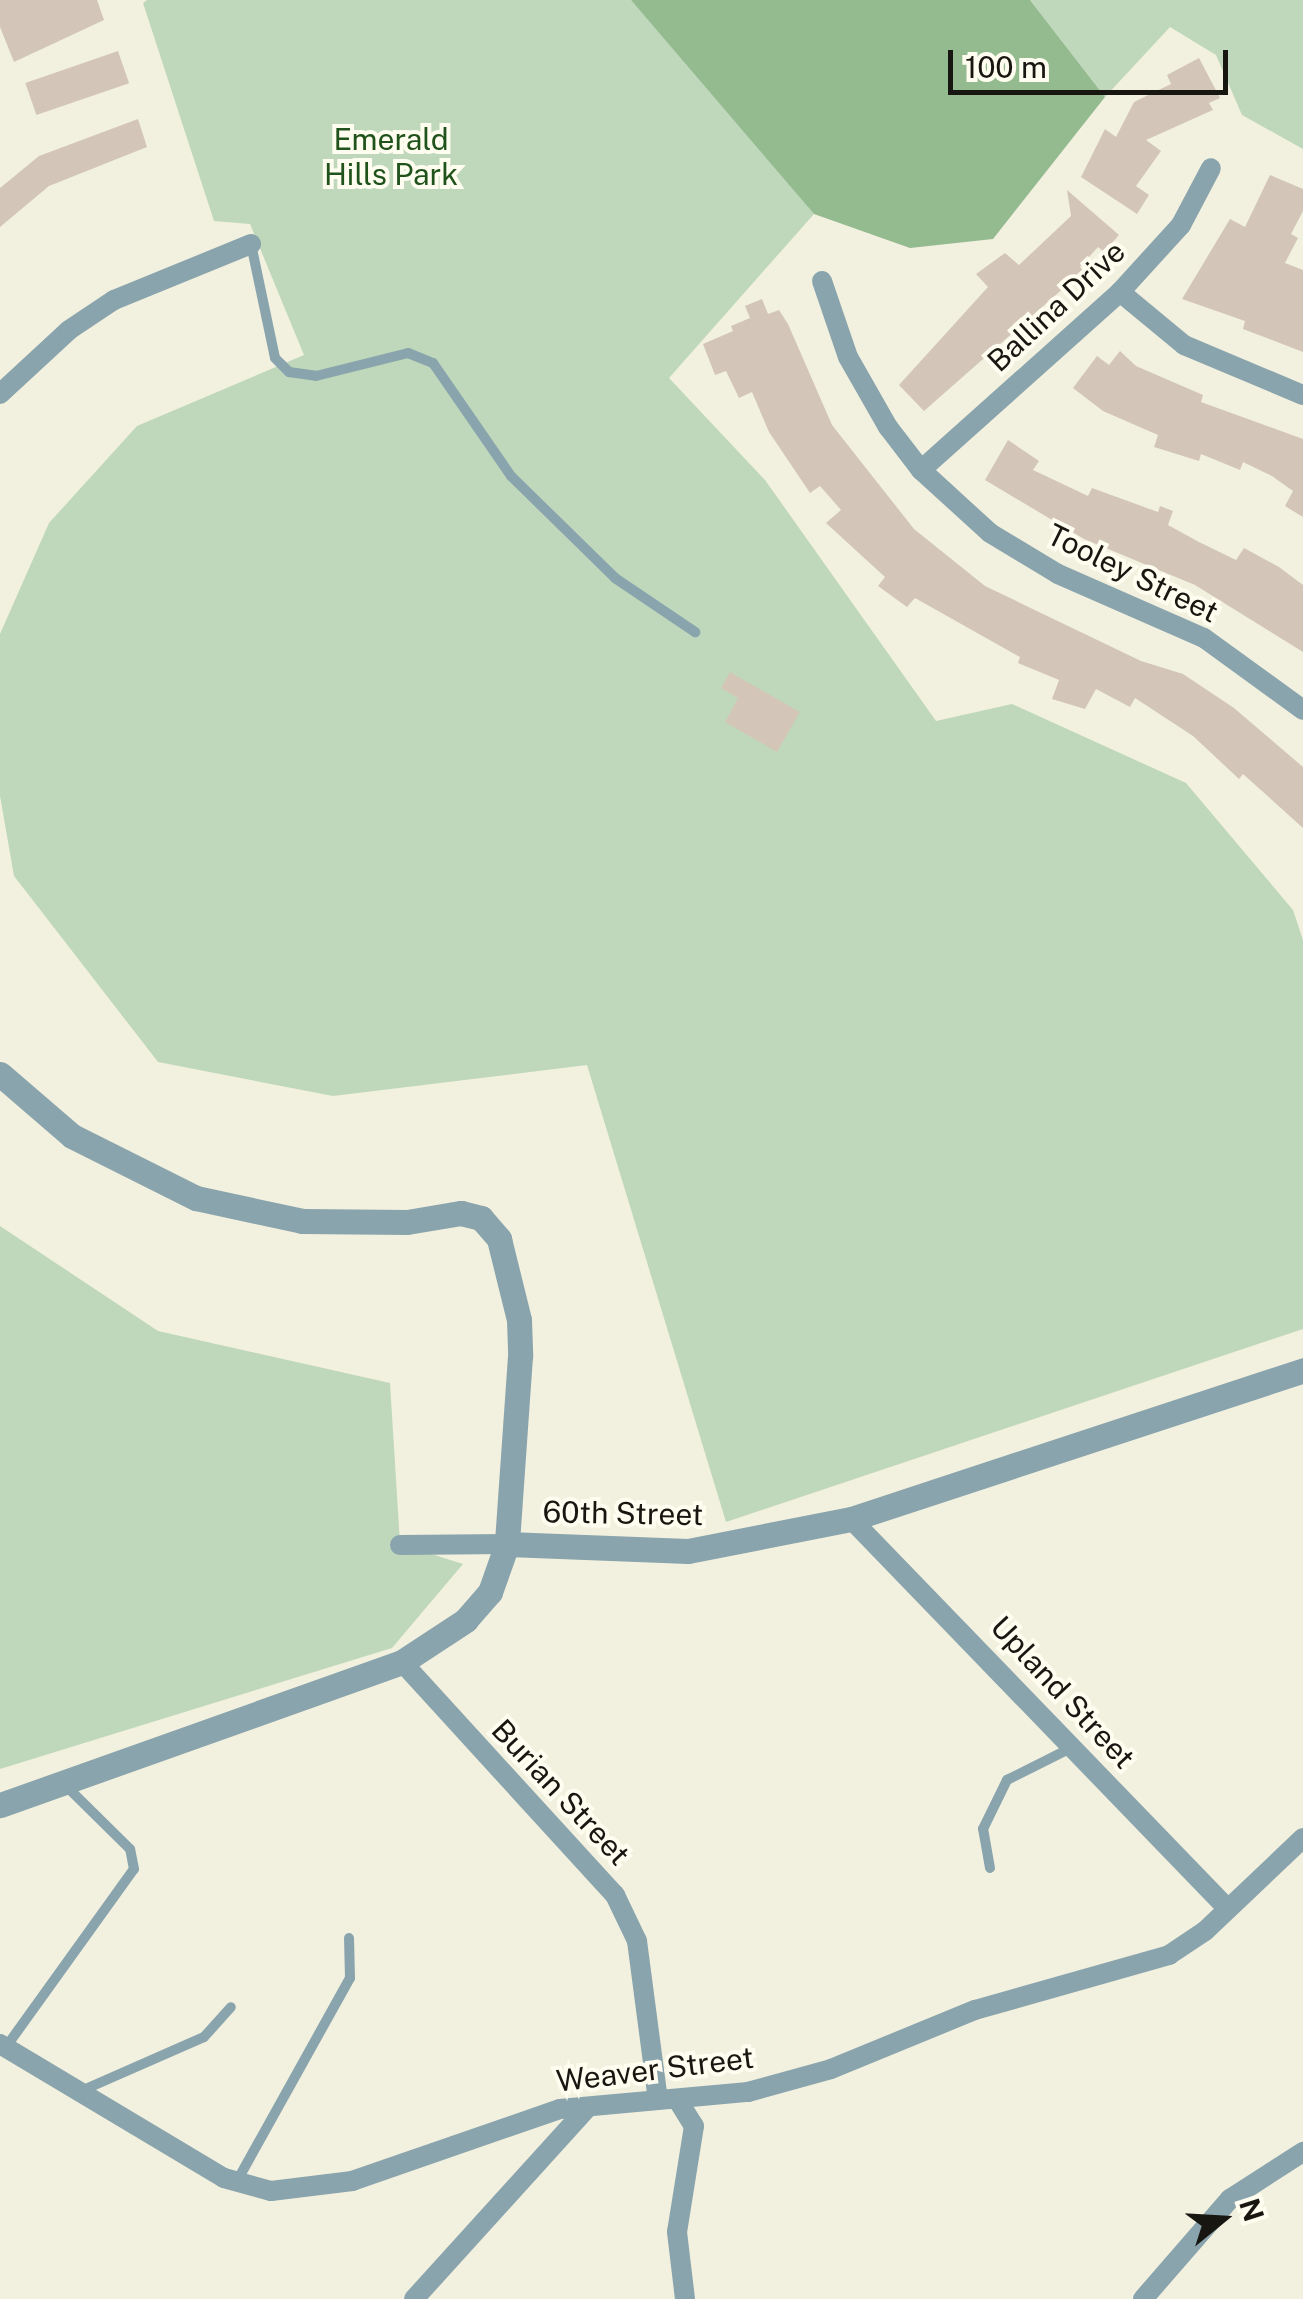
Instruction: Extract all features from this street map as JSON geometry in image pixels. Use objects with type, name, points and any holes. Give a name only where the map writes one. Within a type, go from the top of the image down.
[{"type":"street","name":"Ballina Drive","points":[[921,470],[1120,292],[1181,225],[1211,168]]},
{"type":"street","points":[[0,394],[69,330],[114,300],[252,244]]},
{"type":"street","name":"Tooley Street","points":[[822,281],[848,357],[921,470],[990,533],[1058,574],[1204,638],[1303,710]]},
{"type":"street","points":[[1120,292],[1184,345],[1303,394]]},
{"type":"street","points":[[0,1074],[72,1136],[196,1198],[302,1221],[407,1222],[461,1213],[490,1225],[519,1320],[506,1544],[400,1545]]},
{"type":"street","name":"60th Street","points":[[0,1804],[402,1662],[466,1620],[490,1592],[506,1544],[688,1550],[852,1520],[1302,1372]]},
{"type":"street","name":"Upland Street","points":[[852,1520],[1228,1909]]},
{"type":"street","name":"Burian Street","points":[[402,1662],[615,1895],[638,1941],[668,2100],[694,2126],[677,2232],[684,2299]]},
{"type":"street","name":"Weaver Street","points":[[3,2046],[236,2182],[270,2190],[352,2181],[514,2120],[588,2107],[748,2092],[832,2069],[975,2010],[1169,1955],[1228,1909],[1303,1838]]},
{"type":"street","points":[[414,2299],[588,2107]]},
{"type":"street","points":[[1143,2299],[1230,2198],[1303,2152]]},
{"type":"lane","points":[[252,244],[275,358],[289,372],[316,376],[408,353],[433,363],[511,476],[614,578],[695,632]]},
{"type":"lane","points":[[990,1868],[983,1830],[1007,1780],[1072,1748]]},
{"type":"lane","points":[[3,2046],[134,1869],[130,1848],[64,1784]]},
{"type":"lane","points":[[236,2182],[350,1978],[349,1938]]},
{"type":"lane","points":[[80,2092],[204,2037],[231,2007]]},
{"type":"green space","name":"Emerald Hills Park","points":[[631,0],[654,23],[814,214],[669,378],[765,480],[936,721],[1012,704],[1186,783],[1293,910],[1303,940],[1303,1329],[726,1522],[587,1065],[333,1096],[158,1062],[14,876],[0,796],[0,634],[49,523],[137,426],[304,355],[250,224],[214,221],[143,3]]},
{"type":"green space","points":[[631,0],[1030,0],[1105,97],[993,239],[910,248],[814,214]]},
{"type":"green space","points":[[1030,0],[1303,0],[1303,149],[1242,115],[1216,55],[1170,27],[1105,97]]},
{"type":"green space","points":[[0,1226],[158,1331],[390,1383],[400,1544],[463,1564],[392,1648],[0,1769]]},
{"type":"building","points":[[0,0],[97,0],[104,20],[14,62],[0,27]]},
{"type":"building","points":[[118,51],[129,83],[36,115],[25,83]]},
{"type":"building","points":[[1199,58],[1220,98],[1209,103],[1213,110],[1146,140],[1161,151],[1136,186],[1149,195],[1137,214],[1081,177],[1105,129],[1116,137],[1134,102],[1171,84],[1167,75]]},
{"type":"building","points":[[138,119],[147,147],[49,186],[0,227],[0,188],[39,156]]},
{"type":"building","points":[[1270,175],[1303,189],[1303,211],[1291,234],[1298,238],[1285,263],[1303,270],[1303,352],[1243,329],[1245,321],[1182,299],[1230,219],[1245,227]]},
{"type":"building","points":[[1067,190],[1119,235],[1104,252],[1098,247],[1080,267],[1083,271],[924,411],[899,385],[988,287],[976,274],[1005,253],[1019,265],[1071,216]]},
{"type":"building","points":[[762,299],[768,314],[779,310],[788,324],[832,425],[914,529],[985,586],[1141,661],[1183,674],[1234,708],[1303,767],[1303,828],[1243,774],[1239,779],[1193,736],[1135,698],[1130,707],[1096,689],[1085,709],[1052,699],[1059,680],[1018,663],[1020,657],[915,598],[907,607],[878,586],[885,577],[826,523],[841,510],[820,486],[810,493],[769,432],[752,392],[739,398],[726,371],[715,375],[703,344],[733,331],[731,326],[750,318],[745,306]]},
{"type":"building","points":[[1120,351],[1136,366],[1203,395],[1201,402],[1303,439],[1303,517],[1285,506],[1293,491],[1272,476],[1243,462],[1240,470],[1201,454],[1199,461],[1154,447],[1158,435],[1103,411],[1073,388],[1097,356],[1109,365]]},
{"type":"building","points":[[1008,440],[1039,461],[1033,470],[1088,496],[1092,488],[1158,512],[1160,506],[1173,511],[1168,525],[1199,542],[1236,560],[1244,548],[1279,567],[1303,585],[1303,652],[1195,585],[1084,539],[985,480]]},
{"type":"building","points":[[730,672],[800,712],[777,752],[725,722],[738,698],[721,688]]}]
